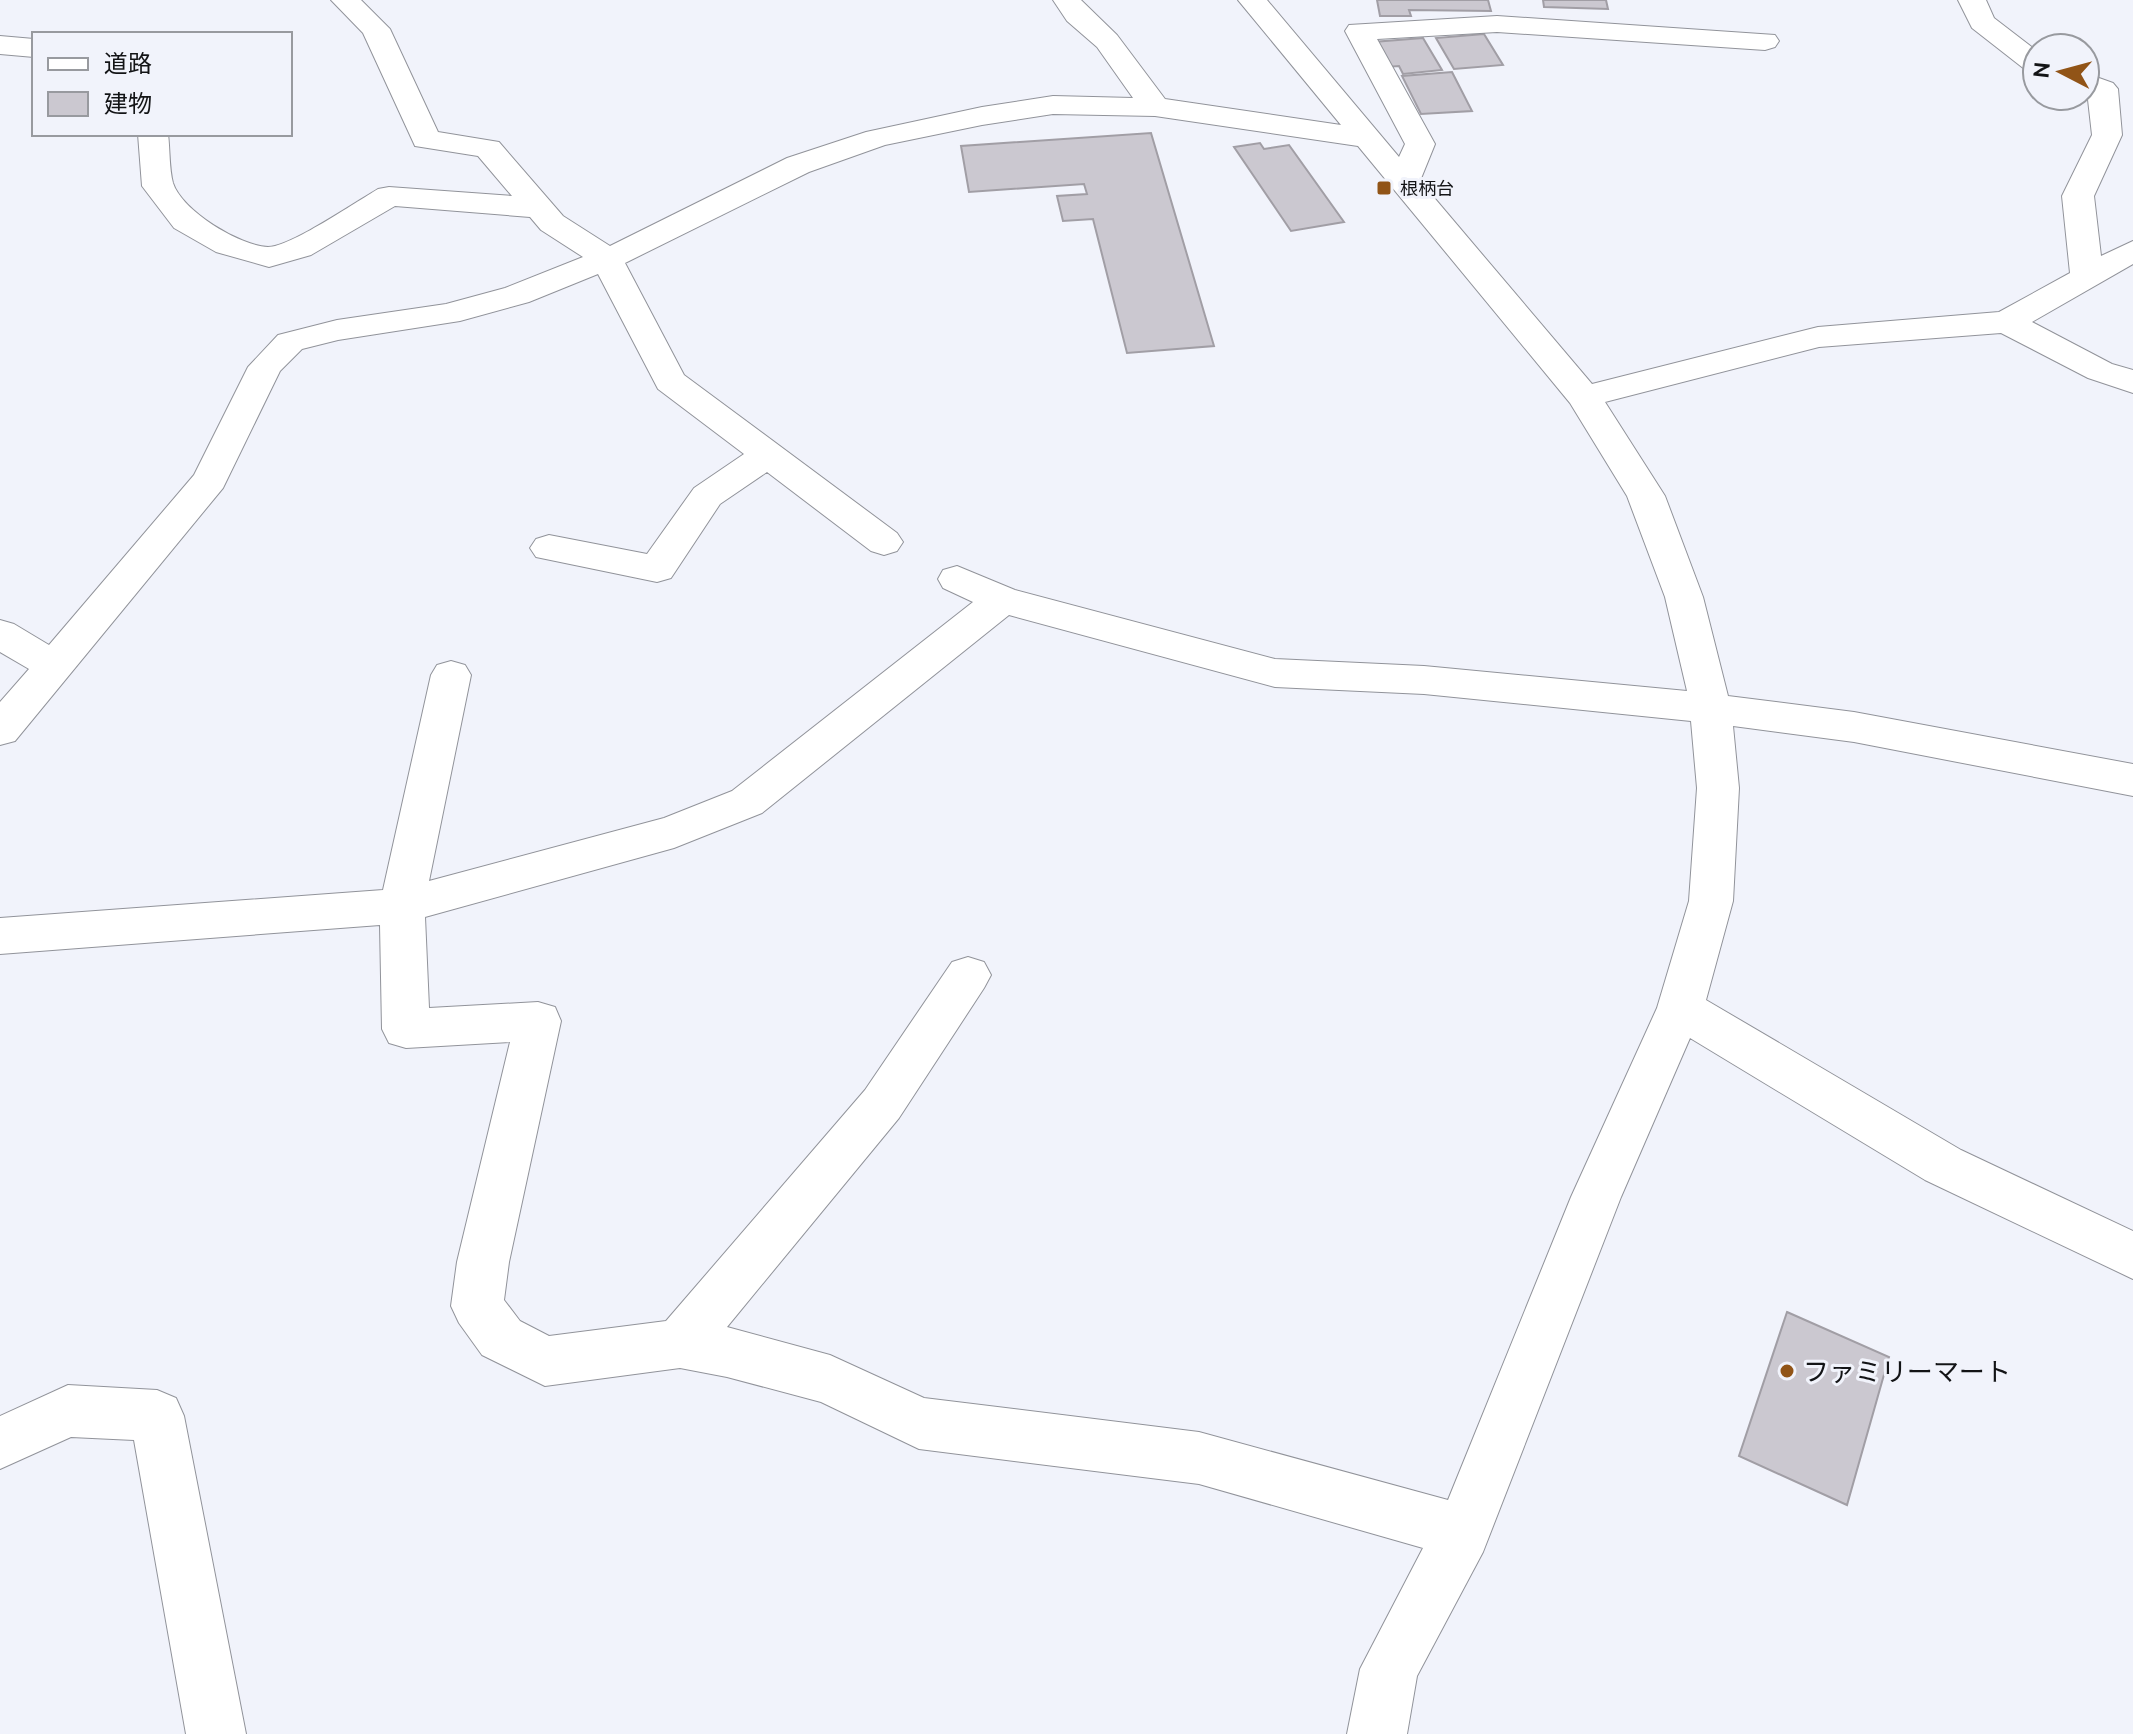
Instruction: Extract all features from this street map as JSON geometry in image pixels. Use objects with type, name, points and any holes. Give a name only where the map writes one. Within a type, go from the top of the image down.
[{"type":"street","points":[[345,0],[376,29],[426,140],[488,148],[552,223],[606,257],[670,381],[884,542]]},
{"type":"street","points":[[1067,0],[1077,15],[1107,41],[1155,107]]},
{"type":"street","points":[[1252,0],[1584,397],[1646,496],[1684,597],[1711,708],[1718,788],[1711,901],[1680,1008],[1596,1197],[1463,1532],[1389,1669],[1377,1734]]},
{"type":"street","points":[[1972,0],[1982,22],[2021,52]]},
{"type":"street","points":[[1404,183],[1420,144],[1359,31],[1497,24],[1765,41]]},
{"type":"street","points":[[0,45],[32,48]]},
{"type":"street","points":[[2087,279],[2078,196],[2107,135],[2101,88]]},
{"type":"street","points":[[0,730],[210,480],[265,367],[290,342],[337,330],[448,314],[517,295],[643,244],[798,165],[877,138],[1053,105],[1155,107],[1365,138]]},
{"type":"street","points":[[153,136],[158,186],[185,221],[227,245],[269,257],[300,248],[389,196],[540,208]]},
{"type":"street","points":[[1584,397],[1818,337],[2007,322],[2133,251]]},
{"type":"street","points":[[2007,322],[2100,371],[2133,382]]},
{"type":"street","points":[[549,548],[657,569],[707,496],[768,455]]},
{"type":"street","points":[[957,579],[1002,600],[1275,673],[1424,680],[1711,708],[1854,727],[2133,780]]},
{"type":"street","points":[[0,936],[402,906],[674,832],[747,802],[1002,600]]},
{"type":"street","points":[[0,634],[53,665]]},
{"type":"street","points":[[451,675],[402,906],[406,1029],[538,1021],[483,1262],[477,1306],[501,1338],[545,1361],[680,1344],[727,1352],[830,1380],[919,1423],[1199,1458],[1463,1532]]},
{"type":"street","points":[[680,1344],[882,1104],[968,975]]},
{"type":"street","points":[[1680,1008],[1943,1165],[2133,1256]]},
{"type":"street","points":[[0,1443],[68,1411],[157,1416],[216,1734]]},
{"type":"building","points":[[1377,0],[1488,0],[1491,11],[1409,10],[1411,16],[1380,16]]},
{"type":"building","points":[[1543,0],[1606,0],[1608,9],[1544,7]]},
{"type":"building","points":[[1484,34],[1503,65],[1454,69],[1436,38]]},
{"type":"building","points":[[1423,38],[1442,70],[1403,74],[1399,66],[1386,67],[1373,42]]},
{"type":"building","points":[[1452,72],[1472,111],[1421,114],[1402,76]]},
{"type":"building","points":[[1151,133],[1214,346],[1127,353],[1093,219],[1063,221],[1057,196],[1087,194],[1084,184],[969,192],[961,146]]},
{"type":"building","points":[[1260,143],[1264,149],[1289,145],[1344,222],[1291,231],[1234,147]]},
{"type":"building","points":[[1787,1312],[1889,1357],[1847,1505],[1739,1456]]},
{"type":"place","name":"根柄台","points":[[1384,188]]},
{"type":"place","name":"ファミリーマート","points":[[1787,1371]]}]
